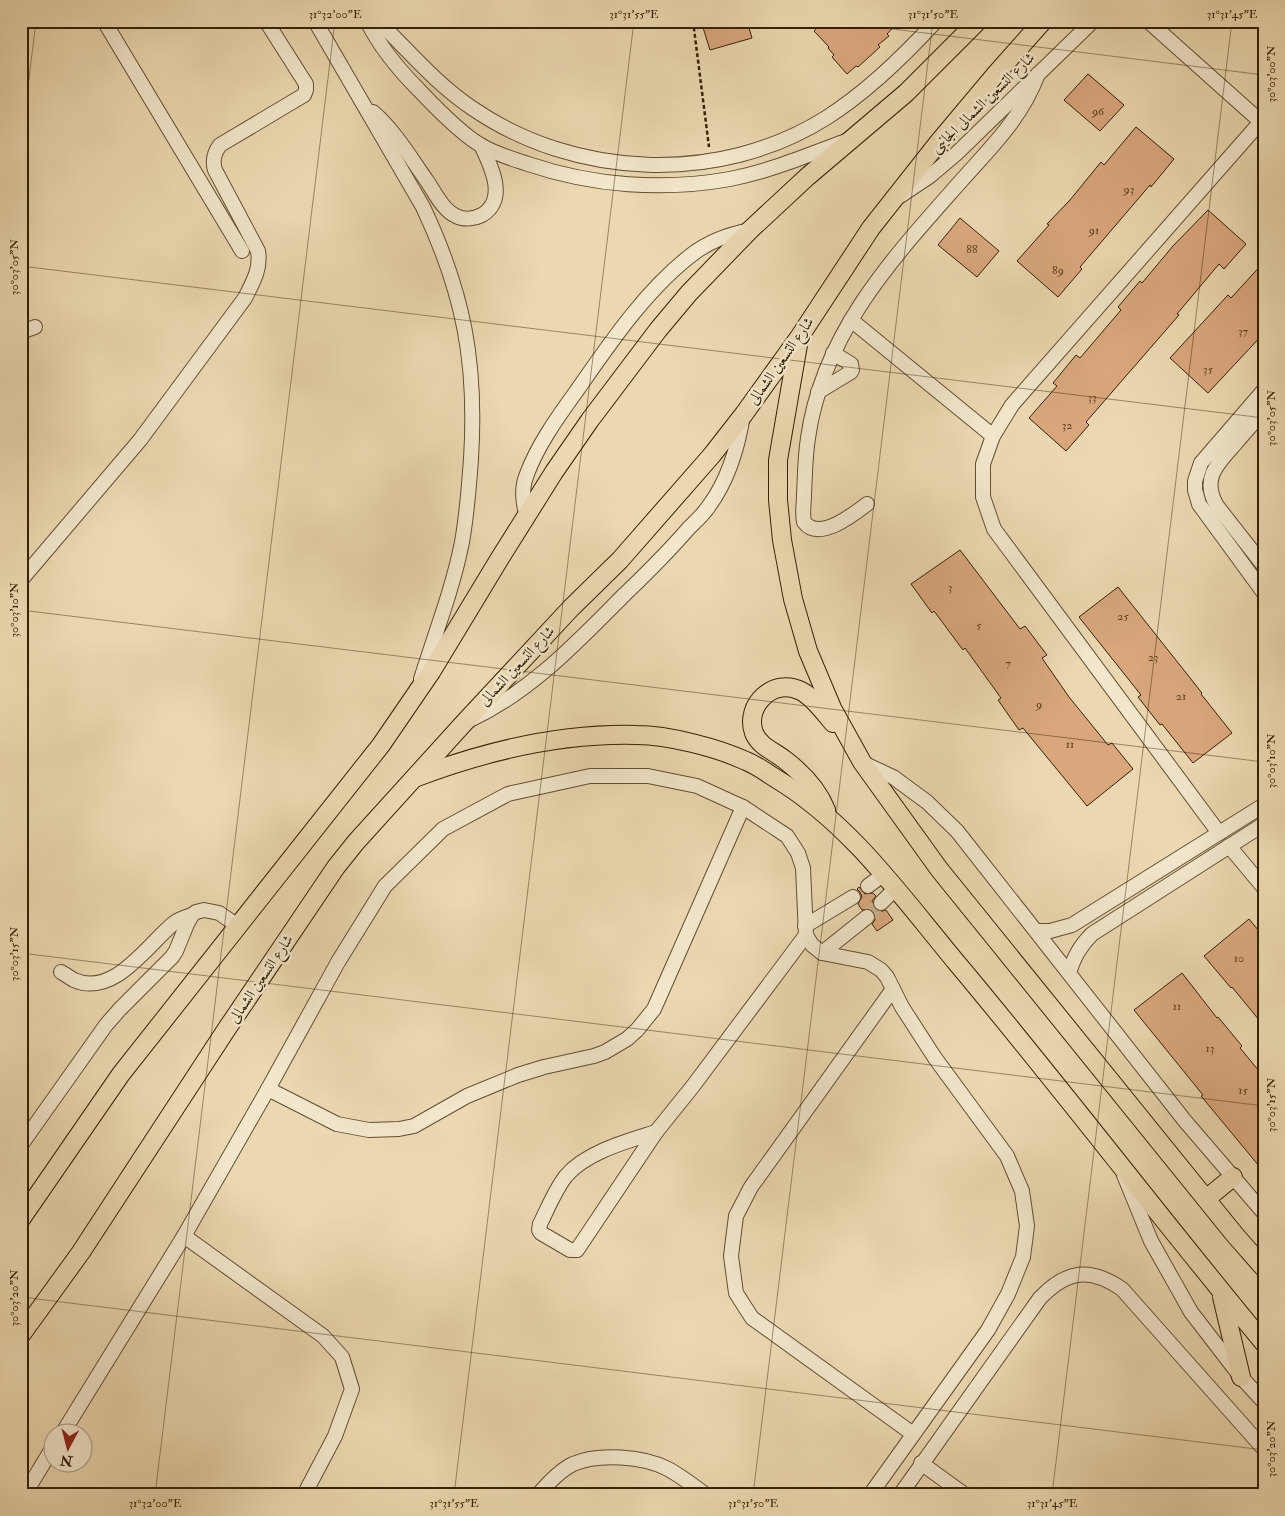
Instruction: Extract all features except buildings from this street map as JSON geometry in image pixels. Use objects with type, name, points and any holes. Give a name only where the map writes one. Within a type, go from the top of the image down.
[{"type":"main road","points":[[21,1220],[121,1074],[370,759],[417,694],[454,637],[526,514],[590,420],[658,330],[689,293],[750,230],[807,177],[906,93],[978,21]]},
{"type":"main road","name":"شارع التسعين الشمالى","points":[[21,1335],[106,1215],[226,1030],[336,867],[356,842],[463,724],[571,608],[642,536],[706,462],[744,414],[800,336],[870,228],[961,115],[1043,21]]},
{"type":"main road","points":[[800,336],[778,460],[778,500],[782,540],[793,600],[819,680],[846,736],[862,762],[970,908],[1264,1268]]},
{"type":"main road","points":[[831,819],[825,806],[796,769],[783,758],[768,750],[757,739],[752,724],[754,708],[770,691],[785,687],[793,688],[807,695],[846,736]]},
{"type":"main road","points":[[414,778],[466,760],[520,747],[575,738],[639,734],[691,743],[747,761],[795,790],[831,819],[864,851],[884,874],[1264,1343]]},
{"type":"main road","points":[[1206,1199],[1233,1177]]},
{"type":"main road","points":[[1221,1292],[1241,1377]]},
{"type":"street","points":[[104,21],[242,251]]},
{"type":"street","points":[[21,580],[140,440],[245,298],[258,272],[258,251],[215,170],[213,159],[220,145],[304,95],[306,90],[306,84],[266,21]]},
{"type":"street","points":[[315,21],[422,206],[439,243],[456,290],[466,335],[471,371],[473,426],[465,526],[456,566],[417,694]]},
{"type":"street","points":[[367,21],[387,53],[408,78],[447,117],[482,146],[514,159],[574,177],[606,183],[668,186],[731,179],[762,172],[854,139]]},
{"type":"street","points":[[378,21],[450,92],[480,113],[519,135],[570,154],[597,160],[624,164],[678,165],[711,161],[754,151],[778,142],[824,119],[867,88],[914,45],[936,21]]},
{"type":"street","name":"شارع التسعين الشمالى الجانبى","points":[[891,202],[930,176],[956,154],[1093,21]]},
{"type":"street","points":[[1148,21],[1262,119],[1012,405],[993,436],[983,464],[983,497],[994,529],[1219,833]]},
{"type":"street","points":[[867,504],[845,520],[834,525],[810,528],[804,522],[806,448],[809,428],[818,392],[833,353],[851,320],[891,262],[1013,123],[1038,74]]},
{"type":"street","points":[[364,105],[384,121],[444,207],[457,217],[472,218],[480,216],[494,201],[494,178],[482,146]]},
{"type":"street","points":[[526,514],[523,501],[523,487],[530,467],[564,408],[625,325],[666,279],[695,252],[721,238],[750,230]]},
{"type":"street","points":[[851,320],[993,436]]},
{"type":"street","points":[[21,332],[35,327]]},
{"type":"street","points":[[818,392],[846,376],[852,370],[851,364],[833,353]]},
{"type":"street","points":[[1264,390],[1206,456],[1197,472],[1195,481],[1197,497],[1203,510],[1264,593]]},
{"type":"street","points":[[1264,411],[1218,462],[1212,474],[1210,487],[1213,500],[1217,506],[1264,566]]},
{"type":"street","points":[[463,724],[502,704],[538,678],[674,546],[708,507],[719,489],[735,452],[744,414]]},
{"type":"street","points":[[862,762],[893,777],[927,802],[957,831],[1185,1121],[1264,1213]]},
{"type":"street","points":[[68,1424],[184,1236],[338,962],[385,886],[443,829],[508,794],[590,776],[648,776],[697,786],[743,807],[787,836],[798,853],[803,868],[805,930],[812,945],[822,953],[874,965],[887,977],[902,1007],[935,1058],[1007,1156],[1022,1191],[1027,1226],[1022,1257],[1008,1294],[988,1330],[870,1495]]},
{"type":"street","points":[[1036,931],[1050,931],[1072,924],[1264,805]]},
{"type":"street","points":[[268,1089],[337,1124],[369,1130],[399,1129],[414,1126],[447,1106],[492,1085],[544,1067],[594,1056],[616,1046],[638,1030],[654,1009],[743,807]]},
{"type":"street","points":[[1069,973],[1073,958],[1081,945],[1092,934],[1264,824]]},
{"type":"street","points":[[1229,846],[1264,888]]},
{"type":"street","points":[[868,886],[884,874]]},
{"type":"street","points":[[881,903],[895,889]]},
{"type":"street","points":[[656,1132],[613,1146],[580,1163],[561,1183],[540,1224],[541,1233],[570,1250],[577,1250],[656,1132],[693,1086],[805,930],[853,897]]},
{"type":"street","points":[[21,1145],[106,1025],[172,957],[192,916],[196,912],[204,910],[212,911],[226,917],[238,926]]},
{"type":"street","points":[[61,972],[84,983],[94,984],[111,979],[135,961],[175,922],[192,916]]},
{"type":"street","points":[[822,953],[867,917]]},
{"type":"street","points":[[893,989],[751,1187],[736,1216],[730,1256],[736,1293],[752,1318],[912,1434]]},
{"type":"street","points":[[1120,1166],[1151,1241],[1191,1312],[1241,1377],[1264,1402]]},
{"type":"street","points":[[184,1236],[323,1336],[342,1357],[352,1389],[335,1436],[304,1495]]},
{"type":"street","points":[[900,1495],[1040,1298],[1051,1286],[1065,1278],[1080,1274],[1096,1275],[1110,1280],[1122,1289],[1264,1449]]},
{"type":"street","points":[[538,1495],[553,1478],[573,1464],[601,1456],[636,1459],[666,1468],[706,1495]]},
{"type":"street","points":[[922,1463],[965,1495]]},
{"type":"street","points":[[24,1495],[42,1465]]},
{"type":"path","points":[[693,21],[711,161]]},
{"type":"tunnel","points":[[867,917],[881,903]]}]
